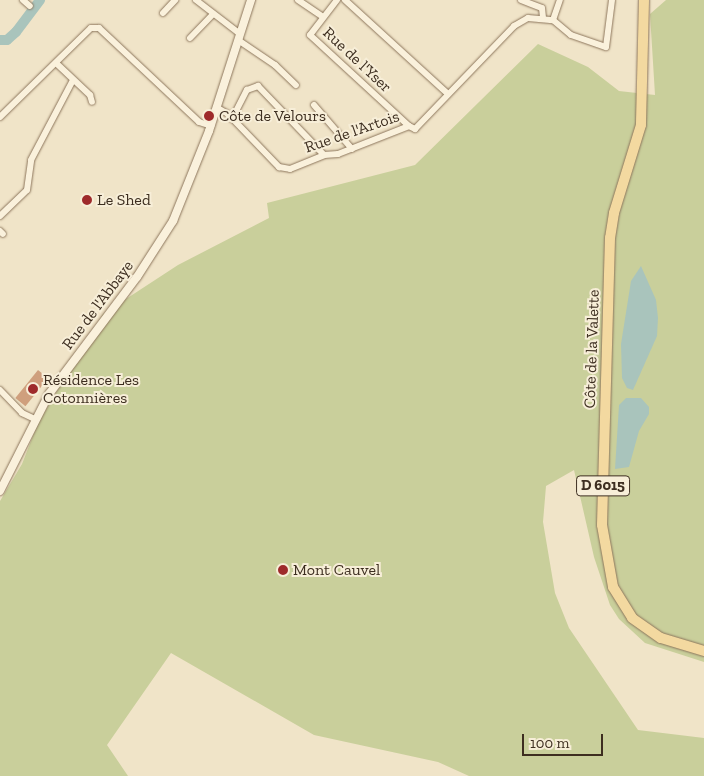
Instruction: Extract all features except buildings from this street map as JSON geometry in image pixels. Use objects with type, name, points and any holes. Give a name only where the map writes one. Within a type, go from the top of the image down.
[{"type":"main road","name":"Côte de la Valette","points":[[644,0],[641,125],[614,212],[610,238],[602,525],[613,587],[632,618],[661,638],[704,651]]},
{"type":"street","points":[[23,0],[30,6]]},
{"type":"street","points":[[163,13],[176,0]]},
{"type":"street","points":[[196,0],[239,37],[270,60],[296,86]]},
{"type":"street","name":"Rue de l'Abbaye","points":[[0,491],[35,419],[167,230],[210,129],[251,0]]},
{"type":"street","points":[[298,0],[322,16],[337,0]]},
{"type":"street","points":[[345,0],[447,92]]},
{"type":"street","points":[[521,0],[542,8],[543,17],[553,20],[571,35],[603,48],[607,42],[607,11],[612,0]]},
{"type":"street","points":[[553,20],[560,0]]},
{"type":"street","points":[[190,38],[213,14]]},
{"type":"street","name":"Rue de l'Yser","points":[[322,16],[310,35],[408,126]]},
{"type":"street","name":"Rue de l'Artois","points":[[232,120],[283,169],[324,155],[352,149],[408,126],[415,128],[447,92],[514,26],[528,18],[543,17]]},
{"type":"street","points":[[0,117],[91,28],[99,28],[199,122],[210,129]]},
{"type":"street","points":[[56,63],[90,95],[92,102]]},
{"type":"street","points":[[0,216],[27,190],[31,160],[73,80]]},
{"type":"street","points":[[216,107],[232,120],[248,90],[258,86],[324,155]]},
{"type":"street","points":[[314,105],[352,149]]},
{"type":"street","points":[[0,390],[22,413],[35,419]]},
{"type":"green space","points":[[666,0],[704,0],[704,662],[645,643],[619,619],[610,605],[594,557],[574,470],[546,486],[543,522],[555,593],[569,628],[638,730],[704,738],[704,776],[469,776],[438,762],[314,735],[171,653],[107,745],[128,776],[0,776],[0,501],[22,464],[38,423],[103,314],[178,265],[269,218],[267,203],[415,165],[538,44],[588,67],[619,91],[655,95],[650,14]]},
{"type":"water","points":[[641,266],[656,300],[657,336],[633,390],[627,388],[622,378],[621,344],[631,281]]},
{"type":"water","points":[[626,398],[641,398],[649,407],[649,414],[639,431],[629,467],[615,469],[619,405]]},
{"type":"waterway","points":[[0,40],[7,40],[16,32],[40,0]]},
{"type":"place","name":"Côte de Velours","points":[[209,116]]},
{"type":"place","name":"Le Shed","points":[[87,200]]},
{"type":"place","name":"Résidence Les Cotonnières","points":[[33,389]]},
{"type":"place","name":"Mont Cauvel","points":[[283,570]]}]
